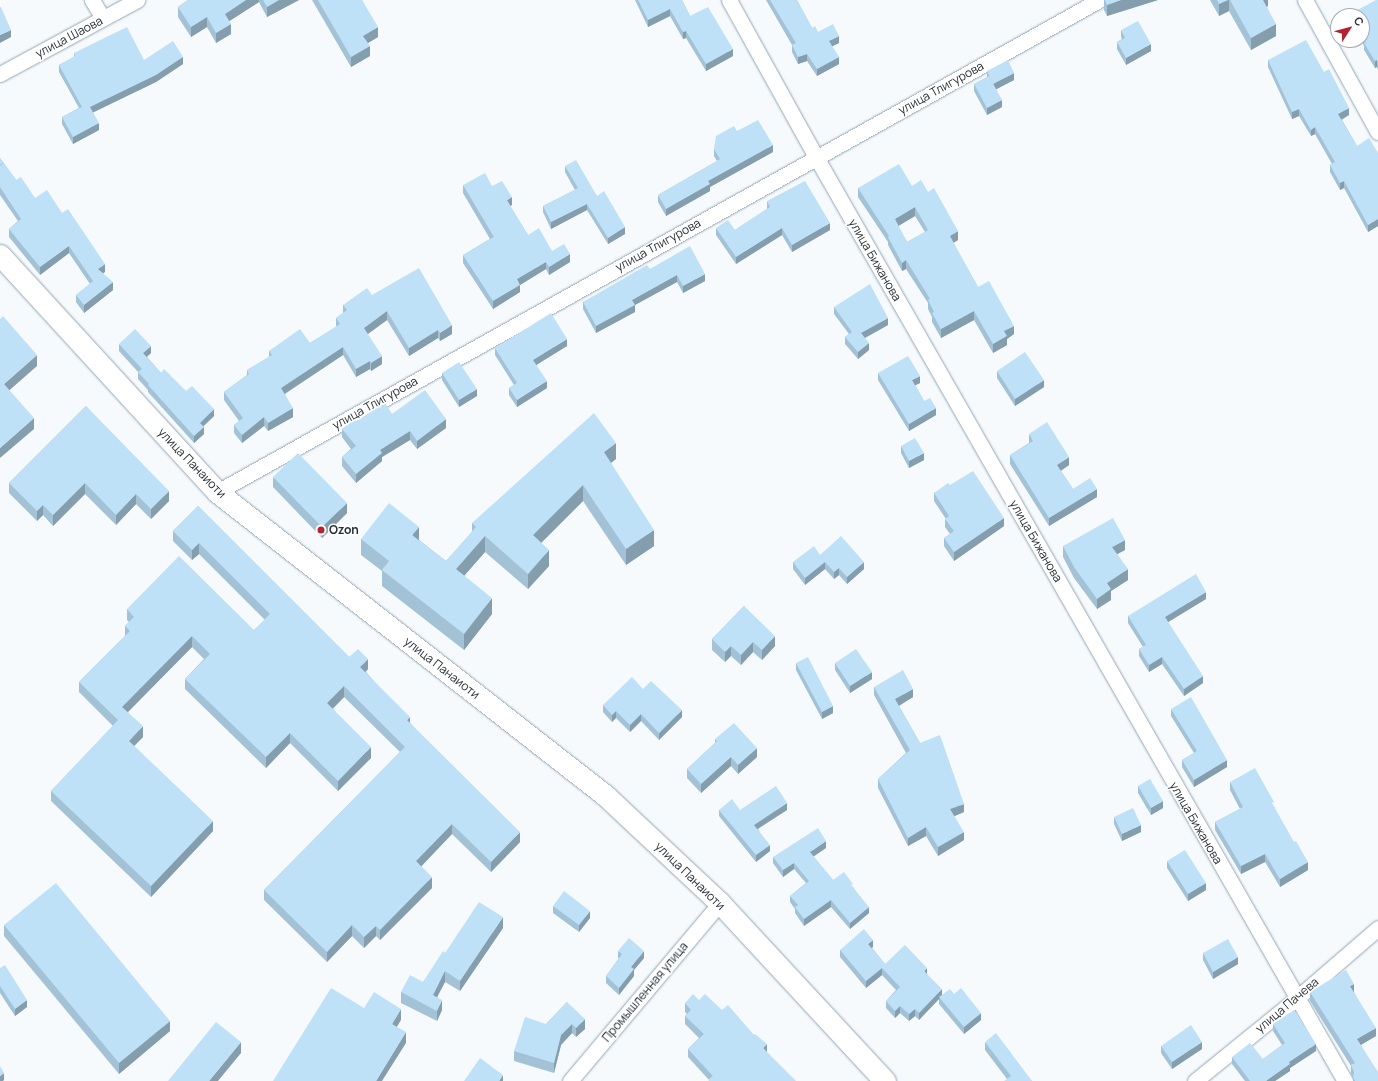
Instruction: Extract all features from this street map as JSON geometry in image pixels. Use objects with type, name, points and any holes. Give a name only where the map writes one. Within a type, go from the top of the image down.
[{"type":"street","points":[[92,0],[102,18]]},
{"type":"street","name":"улица Шаова","points":[[0,74],[137,0]]},
{"type":"street","name":"улица Бижанова","points":[[729,0],[816,157],[1345,1081]]},
{"type":"street","name":"улица Тлигурова","points":[[217,492],[1099,0]]},
{"type":"street","points":[[1305,0],[1378,132]]},
{"type":"street","name":"улица Панаиоти","points":[[0,255],[217,492],[606,796],[720,903],[885,1081]]},
{"type":"street","name":"Промышленная улица","points":[[570,1081],[720,903]]},
{"type":"street","name":"улица Пачева","points":[[1195,1081],[1297,998],[1378,928]]},
{"type":"building","points":[[188,0],[246,0],[225,14],[231,24],[216,33],[207,17],[191,27],[178,7]]},
{"type":"building","points":[[263,0],[279,0],[267,7]]},
{"type":"building","points":[[318,0],[362,0],[378,27],[363,36],[370,46],[351,57]]},
{"type":"building","points":[[638,0],[682,0],[690,16],[708,7],[733,49],[706,64],[686,31],[683,32],[670,9],[648,20]]},
{"type":"building","points":[[770,0],[797,0],[812,28],[815,26],[818,32],[833,24],[839,36],[829,41],[839,57],[817,69],[807,54],[798,57],[792,45],[796,43]]},
{"type":"building","points":[[1105,0],[1121,0],[1107,5]]},
{"type":"building","points":[[1217,0],[1228,0],[1219,4]]},
{"type":"building","points":[[1230,0],[1263,0],[1276,24],[1251,38]]},
{"type":"building","points":[[1378,0],[1378,63],[1377,60],[1375,61],[1367,48],[1370,48],[1370,8],[1361,8]]},
{"type":"building","points":[[0,7],[11,30],[0,35]]},
{"type":"building","points":[[1138,21],[1151,44],[1126,58],[1117,42],[1125,38],[1121,30]]},
{"type":"building","points":[[127,27],[144,60],[173,41],[183,57],[156,75],[90,107],[99,123],[73,137],[62,117],[82,107],[59,65],[75,56],[74,53]]},
{"type":"building","points":[[1306,40],[1324,72],[1329,69],[1349,108],[1338,114],[1357,146],[1369,138],[1378,153],[1378,219],[1368,225],[1344,181],[1340,183],[1330,165],[1335,162],[1315,127],[1311,130],[1299,109],[1292,112],[1268,60]]},
{"type":"building","points":[[1008,60],[1014,73],[993,84],[987,71]]},
{"type":"building","points":[[989,76],[1002,100],[987,108],[974,84]]},
{"type":"building","points":[[758,120],[773,145],[708,181],[710,184],[666,209],[658,195],[720,159],[714,149],[716,136],[734,126],[737,131]]},
{"type":"building","points":[[0,158],[3,163],[0,165]]},
{"type":"building","points":[[576,160],[597,196],[604,191],[625,227],[608,238],[587,204],[551,222],[543,206],[578,188],[565,166]]},
{"type":"building","points":[[4,163],[16,180],[21,177],[35,198],[47,190],[62,213],[68,209],[105,264],[98,269],[113,282],[84,305],[76,295],[93,281],[69,246],[40,267],[9,229],[21,219],[0,187],[0,166]]},
{"type":"building","points":[[899,164],[912,186],[921,180],[928,192],[934,188],[958,231],[950,236],[978,287],[989,281],[1014,326],[1004,331],[1007,336],[993,344],[974,311],[941,329],[932,313],[934,312],[928,300],[930,299],[906,260],[902,263],[888,237],[889,236],[858,188]],"holes":[[[915,207],[928,230],[907,242],[895,219]]]},
{"type":"building","points":[[485,173],[492,186],[502,181],[512,197],[507,200],[528,235],[539,228],[552,251],[564,244],[570,254],[549,267],[546,262],[517,279],[520,285],[493,301],[463,255],[494,237],[463,185]]},
{"type":"building","points":[[805,181],[830,223],[792,245],[782,228],[736,257],[716,228],[728,220],[735,230],[770,207],[767,201]]},
{"type":"building","points":[[690,246],[705,274],[683,286],[677,275],[632,300],[635,305],[596,326],[583,302],[647,265],[650,269]]},
{"type":"building","points":[[419,268],[452,325],[440,333],[438,330],[409,348],[387,311],[364,328],[382,356],[371,363],[370,361],[356,369],[343,347],[281,388],[293,408],[268,423],[264,417],[242,435],[234,425],[243,418],[224,392],[249,374],[247,370],[272,355],[269,351],[300,329],[310,343],[340,324],[336,318],[347,310],[343,305],[367,288],[372,295]]},
{"type":"building","points":[[870,284],[888,318],[861,333],[869,343],[858,352],[845,337],[852,332],[834,307]]},
{"type":"building","points":[[551,313],[567,339],[533,360],[547,381],[517,400],[509,388],[517,383],[495,348]]},
{"type":"building","points":[[3,316],[37,355],[4,384],[34,418],[0,448],[0,319]]},
{"type":"building","points":[[135,329],[151,346],[143,353],[161,373],[164,369],[186,391],[192,386],[214,409],[200,423],[204,427],[194,436],[148,385],[149,384],[138,372],[142,369],[119,344]]},
{"type":"building","points":[[1025,352],[1044,380],[1015,399],[997,371]]},
{"type":"building","points":[[908,356],[920,376],[912,380],[924,401],[930,398],[936,408],[909,424],[878,373]]},
{"type":"building","points":[[459,362],[477,389],[459,400],[442,373]]},
{"type":"building","points":[[425,390],[446,419],[417,441],[410,431],[380,450],[382,453],[356,474],[342,457],[356,446],[342,429],[354,419],[356,421],[385,403],[392,414]]},
{"type":"building","points":[[86,406],[169,491],[151,509],[136,494],[116,515],[85,483],[53,515],[43,505],[37,511],[9,483]]},
{"type":"building","points":[[594,413],[616,443],[604,452],[654,530],[626,549],[583,485],[533,535],[549,550],[528,574],[485,536],[456,569],[492,598],[464,634],[382,570],[389,561],[361,539],[389,503],[419,527],[412,535],[446,561],[476,527],[472,523]]},
{"type":"building","points":[[1047,422],[1069,457],[1057,465],[1073,489],[1090,478],[1097,489],[1049,518],[1010,455],[1033,441],[1029,434]]},
{"type":"building","points":[[915,438],[924,453],[909,461],[901,446]]},
{"type":"building","points":[[298,453],[347,503],[322,527],[273,477]]},
{"type":"building","points":[[973,471],[1004,518],[954,552],[944,538],[954,531],[945,519],[949,516],[934,493],[948,483],[950,485]]},
{"type":"building","points":[[198,506],[349,657],[358,649],[368,659],[360,667],[410,717],[407,720],[520,832],[491,862],[452,824],[416,861],[432,877],[380,930],[376,926],[364,937],[352,925],[327,952],[264,890],[405,747],[344,686],[327,703],[371,747],[338,781],[290,733],[266,757],[185,679],[210,654],[192,636],[122,707],[143,726],[129,741],[213,821],[151,886],[51,791],[118,720],[79,682],[130,631],[125,626],[134,617],[127,609],[179,556],[254,630],[270,614],[199,543],[192,550],[173,531]]},
{"type":"building","points":[[1113,518],[1125,540],[1112,547],[1128,569],[1107,583],[1111,589],[1097,599],[1074,567],[1063,546]]},
{"type":"building","points":[[841,536],[864,562],[847,577],[839,568],[834,572],[825,562],[805,578],[793,562],[814,546],[820,555]]},
{"type":"building","points":[[1196,574],[1206,592],[1165,617],[1203,676],[1184,689],[1162,657],[1149,665],[1139,649],[1146,645],[1128,616]]},
{"type":"building","points":[[744,606],[775,636],[762,650],[753,642],[741,655],[731,646],[725,652],[712,639]]},
{"type":"building","points":[[856,649],[872,672],[850,686],[835,663]]},
{"type":"building","points":[[808,657],[833,706],[822,712],[796,663]]},
{"type":"building","points":[[903,670],[913,689],[895,699],[920,743],[940,735],[964,804],[950,809],[964,832],[938,847],[926,827],[908,838],[878,779],[910,750],[874,687]]},
{"type":"building","points":[[632,677],[643,689],[651,681],[682,710],[659,733],[641,714],[630,725],[616,711],[612,715],[603,705]]},
{"type":"building","points":[[1191,697],[1227,760],[1194,780],[1182,760],[1197,751],[1171,709]]},
{"type":"building","points":[[734,723],[757,748],[738,765],[731,757],[701,784],[687,769],[717,741],[715,739]]},
{"type":"building","points":[[1255,768],[1274,802],[1272,803],[1294,842],[1296,841],[1308,862],[1280,879],[1265,854],[1241,866],[1215,822],[1243,807],[1230,782]]},
{"type":"building","points":[[1150,779],[1163,801],[1151,808],[1138,786]]},
{"type":"building","points":[[776,786],[787,803],[754,825],[770,845],[756,855],[719,810],[732,799],[740,810]]},
{"type":"building","points":[[1133,808],[1141,825],[1122,834],[1114,817]]},
{"type":"building","points":[[818,828],[826,841],[810,852],[833,880],[844,872],[853,884],[851,885],[869,907],[850,923],[831,900],[804,919],[795,907],[798,905],[790,896],[809,881],[794,863],[783,870],[773,857]]},
{"type":"building","points":[[1185,850],[1206,883],[1188,894],[1167,861]]},
{"type":"building","points":[[56,883],[170,1021],[119,1063],[4,925]]},
{"type":"building","points":[[564,891],[590,911],[579,925],[553,906]]},
{"type":"building","points":[[479,902],[503,917],[460,981],[445,971],[433,995],[442,1000],[437,1011],[401,992],[410,975],[423,982],[443,951],[445,953]]},
{"type":"building","points":[[864,929],[873,940],[868,944],[885,964],[905,945],[927,968],[924,971],[942,989],[919,1013],[915,1009],[909,1014],[900,1006],[895,1011],[886,1001],[900,987],[882,968],[866,981],[840,950]]},
{"type":"building","points":[[629,938],[644,951],[631,967],[634,969],[619,988],[606,976],[622,954],[618,951]]},
{"type":"building","points":[[1228,939],[1238,957],[1213,972],[1203,953]]},
{"type":"building","points":[[5,965],[27,1000],[15,1009],[0,986],[0,968]]},
{"type":"building","points":[[1346,970],[1354,984],[1350,986],[1376,1028],[1357,1039],[1378,1072],[1378,1081],[1355,1081],[1353,1077],[1354,1072],[1351,1065],[1355,1063],[1310,992]]},
{"type":"building","points":[[331,988],[364,1008],[374,992],[401,1009],[392,1024],[406,1032],[376,1081],[273,1081]]},
{"type":"building","points":[[961,988],[981,1013],[964,1027],[939,997],[950,989],[954,994]]},
{"type":"building","points":[[693,994],[699,1000],[705,994],[722,1010],[728,1005],[754,1035],[755,1034],[767,1044],[763,1048],[796,1081],[708,1081],[713,1076],[688,1049],[704,1034],[685,1016],[691,1010],[685,1003]]},
{"type":"building","points":[[567,1002],[585,1019],[576,1028],[572,1024],[561,1035],[554,1063],[514,1051],[525,1017],[546,1024]]},
{"type":"building","points":[[1294,1010],[1316,1044],[1289,1062],[1290,1064],[1266,1081],[1250,1081],[1232,1057],[1250,1043],[1263,1059],[1285,1043],[1273,1024]]},
{"type":"building","points":[[216,1022],[241,1042],[209,1081],[168,1081]]},
{"type":"building","points":[[1191,1025],[1202,1042],[1172,1062],[1161,1046]]},
{"type":"building","points":[[996,1033],[1032,1081],[1004,1081],[1011,1076],[985,1042]]},
{"type":"building","points":[[480,1058],[503,1075],[499,1081],[464,1081]]},
{"type":"building","points":[[0,1066],[4,1073],[0,1076]]},
{"type":"place","name":"Ozon","points":[[321,530]]}]
